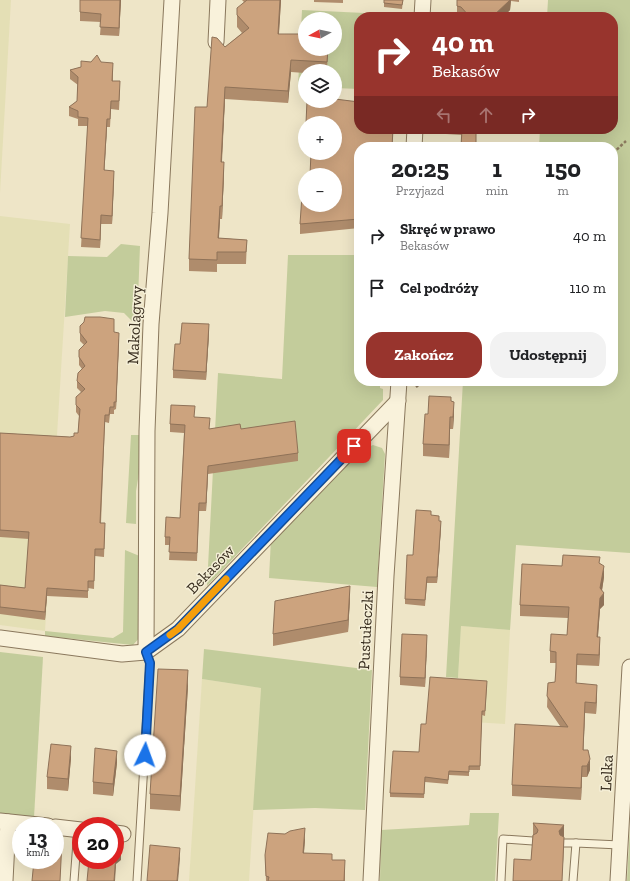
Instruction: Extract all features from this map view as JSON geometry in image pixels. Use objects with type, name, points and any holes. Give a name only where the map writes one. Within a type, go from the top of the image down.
[{"type":"street","name":"Makolągwy","points":[[146,652],[147,438],[151,324],[160,213],[172,0]]},
{"type":"street","points":[[216,42],[218,0]]},
{"type":"street","points":[[422,12],[423,0]]},
{"type":"street","name":"Pustułeczki","points":[[371,881],[386,576],[399,386]]},
{"type":"street","name":"Bekasów","points":[[146,652],[178,629],[398,401]]},
{"type":"street","points":[[0,638],[122,654],[146,652]]},
{"type":"street","name":"Lelka","points":[[618,881],[630,667]]},
{"type":"street","points":[[4,821],[5,881]]},
{"type":"lane","points":[[137,881],[150,663],[146,652]]},
{"type":"lane","points":[[501,881],[503,840],[533,841]]},
{"type":"lane","points":[[564,843],[621,844]]},
{"type":"lane","points":[[573,881],[576,843]]},
{"type":"lane","points":[[74,881],[75,869]]},
{"type":"path","points":[[618,148],[626,141]]},
{"type":"shaded area","points":[[0,0],[11,0],[0,193]]},
{"type":"shaded area","points":[[0,216],[70,224],[45,631],[0,625]]},
{"type":"shaded area","points":[[461,626],[510,630],[505,724],[457,721]]},
{"type":"shaded area","points":[[202,679],[261,688],[249,881],[189,881]]},
{"type":"green space","points":[[548,0],[630,0],[630,553],[516,545],[510,630],[461,626],[458,678],[446,677],[463,386],[618,386],[618,142],[539,142],[540,134],[618,134],[618,12],[547,12]]},
{"type":"green space","points":[[302,10],[354,12],[354,89],[342,88],[342,64],[299,64],[300,56],[342,56],[342,12],[302,12]]},
{"type":"green space","points":[[121,244],[140,246],[137,326],[124,313],[105,311],[65,317],[68,256],[107,257]]},
{"type":"green space","points":[[288,255],[354,255],[354,386],[380,386],[380,388],[383,389],[383,400],[207,586],[218,373],[282,379]]},
{"type":"green space","points":[[131,435],[144,435],[143,471],[139,473],[136,491],[136,524],[126,523]]},
{"type":"green space","points":[[373,445],[382,448],[385,454],[377,587],[269,578],[271,539],[360,451]]},
{"type":"green space","points":[[125,550],[142,557],[141,636],[133,645],[45,636],[45,631],[113,638],[123,632]]},
{"type":"green space","points":[[204,649],[372,670],[365,810],[315,808],[253,810],[261,688],[202,679]]},
{"type":"green space","points":[[0,652],[43,657],[34,817],[0,814]]},
{"type":"green space","points":[[470,813],[499,813],[495,881],[380,881],[381,830],[469,825]]},
{"type":"green space","points":[[630,827],[630,881],[627,881]]},
{"type":"building","points":[[80,0],[120,0],[119,28],[100,27],[101,14],[80,12]]},
{"type":"building","points":[[247,0],[280,0],[278,34],[298,34],[298,56],[327,56],[327,62],[291,60],[288,91],[225,87],[221,162],[224,162],[222,206],[220,206],[218,238],[247,240],[246,252],[217,252],[217,260],[189,259],[195,107],[207,107],[212,37],[217,38],[225,47],[249,28],[237,15],[237,8]]},
{"type":"building","points":[[384,0],[403,0],[402,5],[384,3]]},
{"type":"building","points":[[457,0],[510,0],[497,12],[466,12],[461,7],[457,6]]},
{"type":"building","points":[[97,55],[101,62],[113,63],[112,81],[120,81],[119,101],[111,101],[110,119],[107,119],[104,170],[114,171],[112,216],[101,215],[100,240],[81,238],[88,118],[78,117],[78,111],[69,107],[77,101],[78,77],[70,70],[81,67],[81,61],[91,62]]},
{"type":"building","points":[[342,100],[354,101],[354,134],[393,134],[392,142],[354,142],[354,219],[300,224],[301,212],[342,212],[342,168],[310,168],[311,160],[342,160],[342,116],[306,116],[307,108],[342,108]]},
{"type":"building","points":[[462,134],[476,134],[476,142],[461,142]]},
{"type":"building","points":[[85,317],[114,319],[114,332],[119,333],[116,402],[114,402],[114,407],[110,407],[109,415],[105,415],[100,523],[105,523],[104,549],[95,549],[94,581],[88,581],[88,591],[47,588],[45,612],[0,607],[0,585],[25,588],[29,532],[0,530],[0,433],[70,437],[74,436],[74,433],[78,433],[80,409],[76,405],[76,397],[85,389],[77,381],[78,373],[85,366],[79,357],[79,350],[87,342],[80,333],[80,326],[84,322]]},
{"type":"building","points":[[182,323],[209,324],[206,372],[173,370],[175,344],[180,344]]},
{"type":"building","points":[[429,396],[451,397],[451,401],[454,402],[453,417],[450,417],[449,445],[423,444],[425,414],[428,414]]},
{"type":"building","points":[[171,405],[195,406],[194,417],[210,418],[209,429],[240,424],[241,429],[295,421],[298,453],[208,466],[206,503],[199,503],[197,553],[169,552],[170,537],[165,537],[166,517],[180,518],[185,425],[170,424]]},
{"type":"building","points":[[416,510],[431,511],[431,515],[439,516],[439,521],[441,521],[437,577],[427,577],[425,600],[405,599],[407,555],[413,555]]},
{"type":"building","points":[[563,555],[600,557],[599,563],[604,566],[600,588],[604,593],[600,598],[597,637],[600,637],[599,655],[577,654],[576,683],[597,685],[596,703],[585,702],[583,750],[588,750],[590,759],[587,766],[582,766],[581,788],[512,785],[515,724],[568,727],[547,696],[548,683],[555,682],[556,668],[556,652],[550,651],[551,634],[567,635],[569,607],[520,605],[522,564],[562,566]]},
{"type":"building","points":[[350,586],[348,620],[273,634],[275,601]]},
{"type":"building","points":[[402,634],[427,635],[425,678],[400,677]]},
{"type":"building","points":[[158,669],[188,670],[180,796],[150,794]]},
{"type":"building","points":[[430,677],[487,681],[485,711],[482,711],[480,766],[469,766],[469,772],[449,771],[448,780],[425,777],[424,794],[390,793],[393,751],[419,752],[421,724],[426,724]]},
{"type":"building","points":[[51,744],[71,746],[68,779],[47,777]]},
{"type":"building","points":[[95,748],[117,751],[113,784],[93,782]]},
{"type":"building","points":[[533,823],[564,825],[559,831],[560,835],[564,837],[562,881],[513,881],[514,859],[531,860],[533,835],[537,833],[538,830]]},
{"type":"building","points":[[305,828],[303,853],[332,854],[332,860],[345,860],[344,881],[268,881],[269,877],[266,876],[265,855],[268,833],[285,834],[290,831]]},
{"type":"building","points":[[150,845],[180,848],[177,881],[147,881]]},
{"type":"building","points":[[33,869],[61,869],[60,881],[32,881]]},
{"type":"building","points":[[88,869],[115,869],[114,881],[87,881]]},
{"type":"slow traffic","points":[[170,635],[178,629],[226,579]]},
{"type":"route","points":[[145,755],[150,663],[146,652],[178,629],[354,446]]}]
